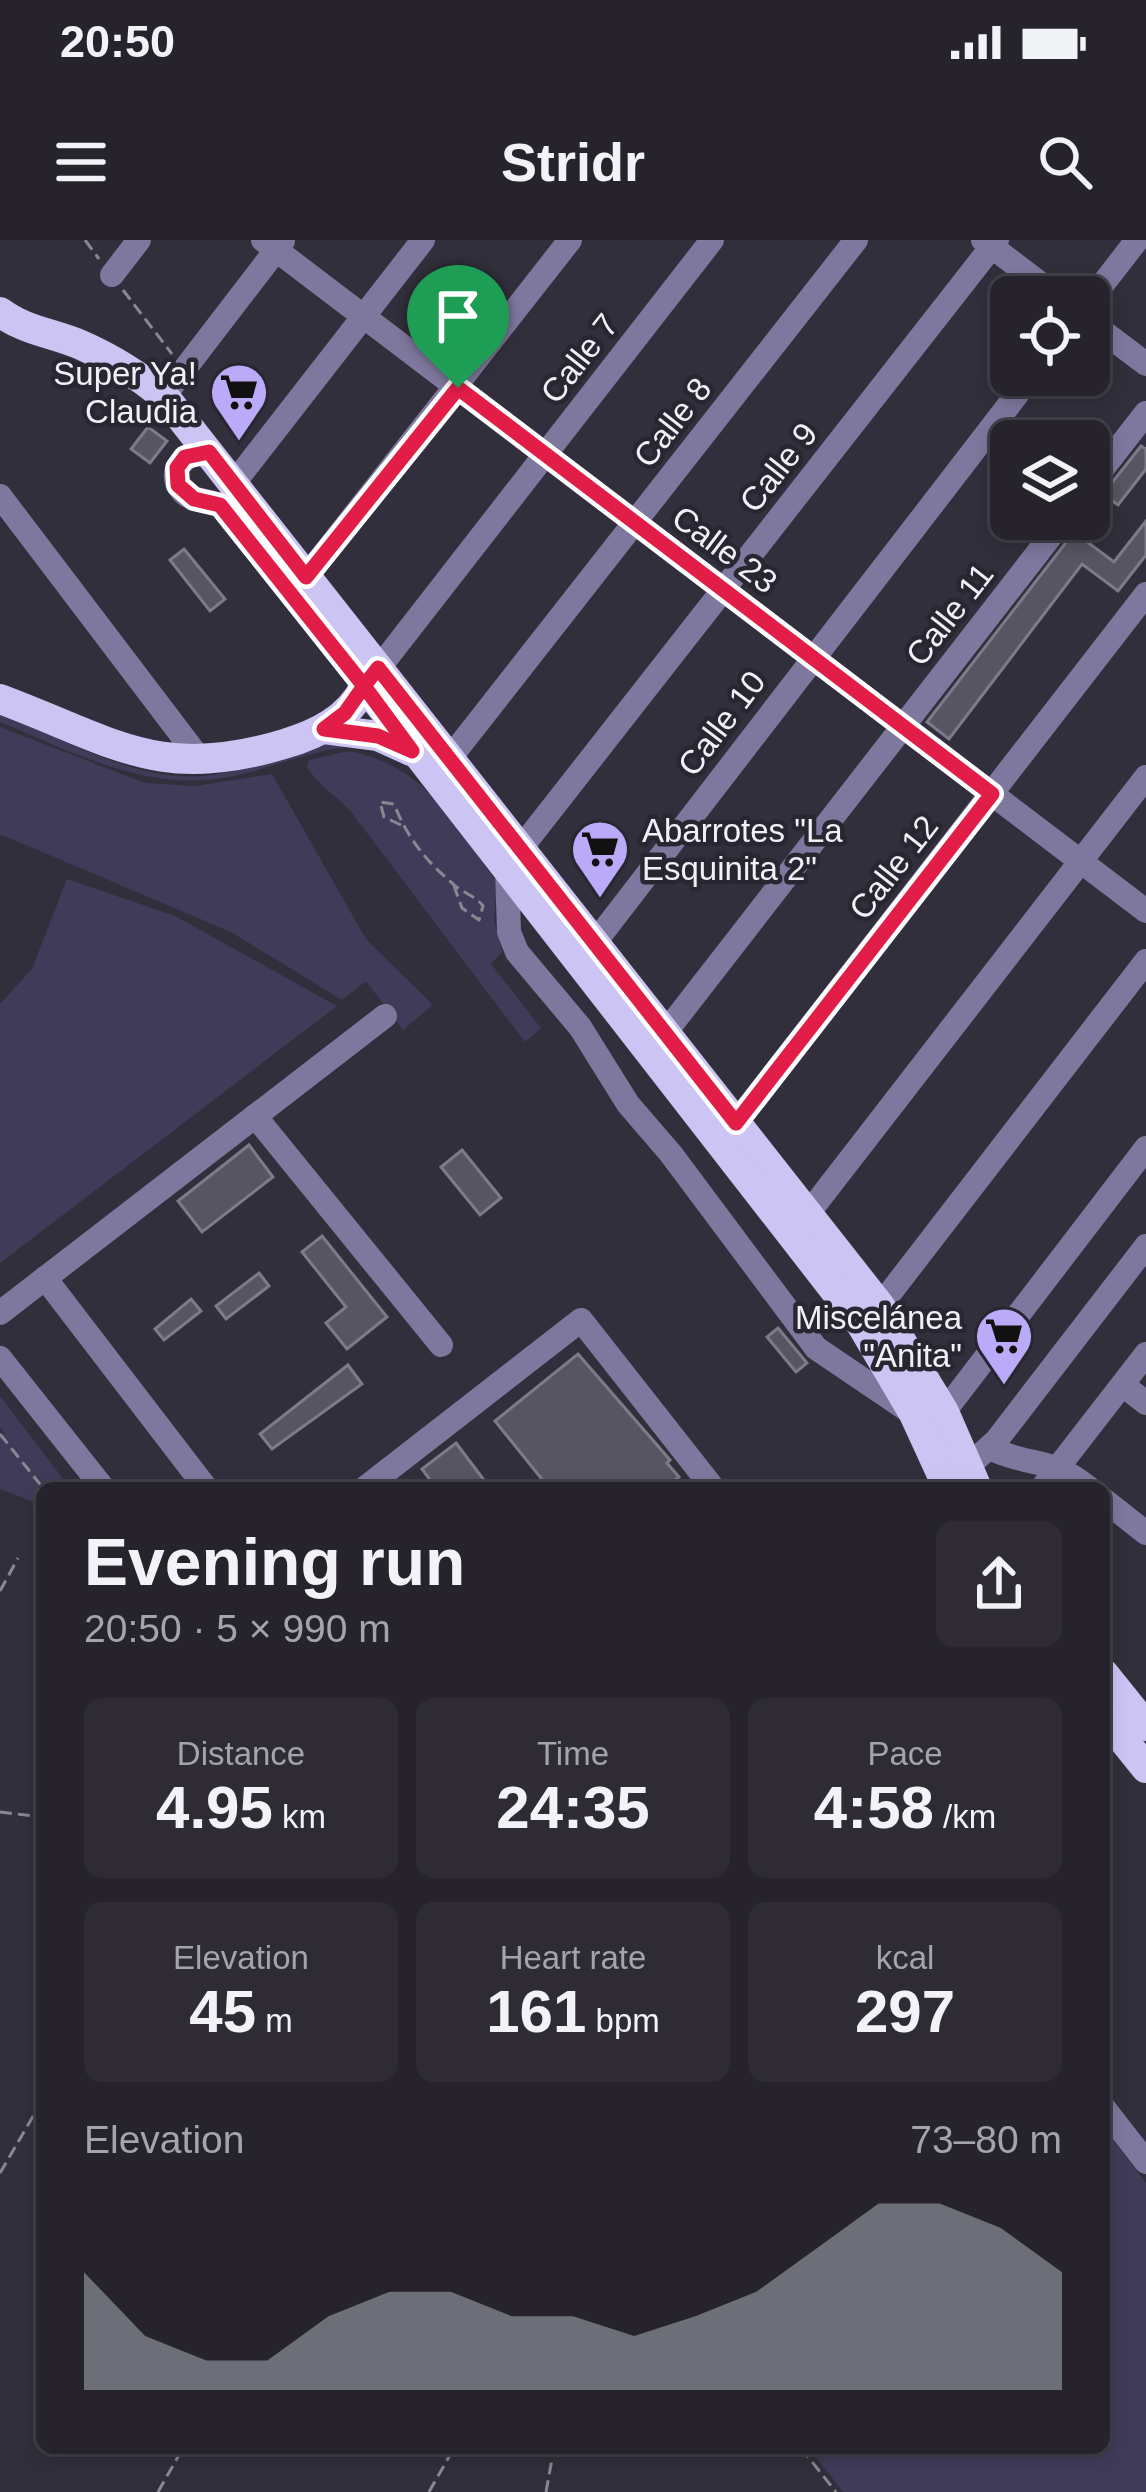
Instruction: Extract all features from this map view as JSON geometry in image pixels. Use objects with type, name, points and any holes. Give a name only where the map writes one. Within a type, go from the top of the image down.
[{"type":"main road","points":[[0,312],[20,327],[77,343],[124,366],[164,396],[306,577],[412,751],[596,941],[880,1306],[929,1413]]},
{"type":"main road","points":[[0,699],[123,747],[170,761],[202,762],[243,757],[317,733],[345,713],[371,677]]},
{"type":"main road","points":[[371,677],[450,758],[514,858],[970,1473]]},
{"type":"main road","points":[[317,733],[378,736],[412,751]]},
{"type":"main road","points":[[1110,1681],[1146,1726]]},
{"type":"main road","points":[[1110,1723],[1146,1768]]},
{"type":"street","points":[[112,275],[139,240]]},
{"type":"street","points":[[234,484],[423,240]]},
{"type":"street","points":[[306,577],[570,240]]},
{"type":"street","name":"Calle 7","points":[[371,677],[712,240]]},
{"type":"street","name":"Calle 8","points":[[450,758],[856,240]]},
{"type":"street","points":[[1109,276],[1137,240]]},
{"type":"street","points":[[991,242],[1032,276]]},
{"type":"street","name":"Calle 9","points":[[514,858],[991,242]]},
{"type":"street","points":[[164,396],[274,243]]},
{"type":"street","name":"Calle 23","points":[[274,243],[1146,910]]},
{"type":"street","points":[[1110,337],[1146,364]]},
{"type":"street","name":"Calle 10","points":[[596,941],[1016,396]]},
{"type":"street","points":[[1110,459],[1146,412]]},
{"type":"street","points":[[209,452],[192,453],[179,464],[176,478],[181,490],[194,499],[220,505],[371,677]]},
{"type":"street","points":[[0,496],[202,762]]},
{"type":"street","name":"Calle 11","points":[[665,1034],[1048,540]]},
{"type":"street","name":"Calle 12","points":[[736,1123],[1146,594]]},
{"type":"street","points":[[123,747],[149,744],[162,732],[168,717]]},
{"type":"street","points":[[807,1215],[1146,777]]},
{"type":"street","points":[[514,858],[509,932],[517,952],[580,1028],[628,1104],[816,1348],[929,1413],[1146,1148]]},
{"type":"street","points":[[880,1306],[1146,962]]},
{"type":"street","points":[[0,1313],[385,1016]]},
{"type":"street","points":[[255,1116],[441,1345]]},
{"type":"street","points":[[970,1473],[1146,1246]]},
{"type":"street","points":[[45,1278],[201,1482]]},
{"type":"street","points":[[373,1482],[581,1320],[708,1482]]},
{"type":"street","points":[[1047,1482],[1146,1354]]},
{"type":"street","points":[[0,1358],[98,1482]]},
{"type":"street","points":[[1123,1385],[1146,1402]]},
{"type":"street","points":[[970,1473],[1018,1460],[1062,1466],[1082,1482]]},
{"type":"street","points":[[1110,1505],[1146,1533]]},
{"type":"street","points":[[1110,2116],[1146,2162]]},
{"type":"path","points":[[85,240],[184,370]]},
{"type":"path","points":[[400,825],[454,886],[483,906],[479,920],[462,908],[454,886]]},
{"type":"path","points":[[0,1434],[39,1482]]},
{"type":"path","points":[[0,1591],[18,1558]]},
{"type":"path","points":[[0,1812],[36,1815]]},
{"type":"path","points":[[0,2173],[36,2111]]},
{"type":"path","points":[[158,2492],[180,2454]]},
{"type":"path","points":[[429,2492],[451,2454]]},
{"type":"path","points":[[546,2492],[553,2454]]},
{"type":"path","points":[[805,2454],[832,2490]]},
{"type":"shaded area","points":[[0,712],[103,758],[185,776],[230,771],[322,745],[357,746],[222,778],[164,779],[81,756],[0,722]]},
{"type":"shaded area","points":[[0,727],[145,783],[196,786],[272,774],[366,939],[433,1005],[403,1030],[366,981],[342,1000],[231,932],[0,834]]},
{"type":"shaded area","points":[[349,751],[376,759],[418,783],[451,818],[497,882],[494,920],[502,952],[491,964],[541,1028],[525,1042],[352,813],[307,767],[309,760]]},
{"type":"shaded area","points":[[67,879],[175,916],[337,1006],[0,1263],[0,1004],[32,969]]},
{"type":"shaded area","points":[[0,1396],[65,1482],[36,1482],[36,1503],[0,1489],[0,1436],[5,1433],[0,1427]]},
{"type":"shaded area","points":[[1110,2136],[1146,2183],[1146,2492],[843,2492],[814,2454],[1110,2454]]},
{"type":"building","points":[[148,427],[167,441],[150,463],[131,449]]},
{"type":"building","points":[[1141,446],[1146,449],[1146,469],[1118,505],[1110,499],[1110,485]]},
{"type":"building","points":[[1146,521],[1146,555],[1118,591],[1082,564],[949,739],[927,722],[1068,540],[1085,540],[1114,562]]},
{"type":"building","points":[[184,549],[225,599],[210,611],[170,560]]},
{"type":"building","points":[[249,1145],[273,1177],[202,1232],[178,1201]]},
{"type":"building","points":[[462,1150],[501,1198],[480,1215],[441,1167]]},
{"type":"building","points":[[322,1236],[387,1317],[347,1349],[326,1323],[346,1307],[302,1252]]},
{"type":"building","points":[[259,1273],[269,1286],[226,1319],[216,1306]]},
{"type":"building","points":[[191,1299],[201,1311],[164,1340],[155,1329]]},
{"type":"building","points":[[778,1328],[807,1363],[796,1372],[767,1337]]},
{"type":"building","points":[[578,1354],[670,1460],[667,1463],[679,1477],[673,1482],[544,1482],[495,1421]]},
{"type":"building","points":[[348,1365],[362,1384],[272,1449],[260,1434]]},
{"type":"building","points":[[456,1443],[485,1482],[432,1482],[422,1469]]},
{"type":"place","name":"Super Ya! Claudia","points":[[239,443]]},
{"type":"place","name":"Abarrotes \"La Esquinita 2\"","points":[[600,900]]},
{"type":"place","name":"Miscelánea \"Anita\"","points":[[1004,1387]]},
{"type":"route","points":[[458,388],[306,577],[209,452],[185,457],[177,468],[178,485],[194,499],[220,505],[364,686],[345,713],[324,729],[378,736],[412,751],[364,686],[378,668],[736,1123],[992,794],[458,388]]}]
